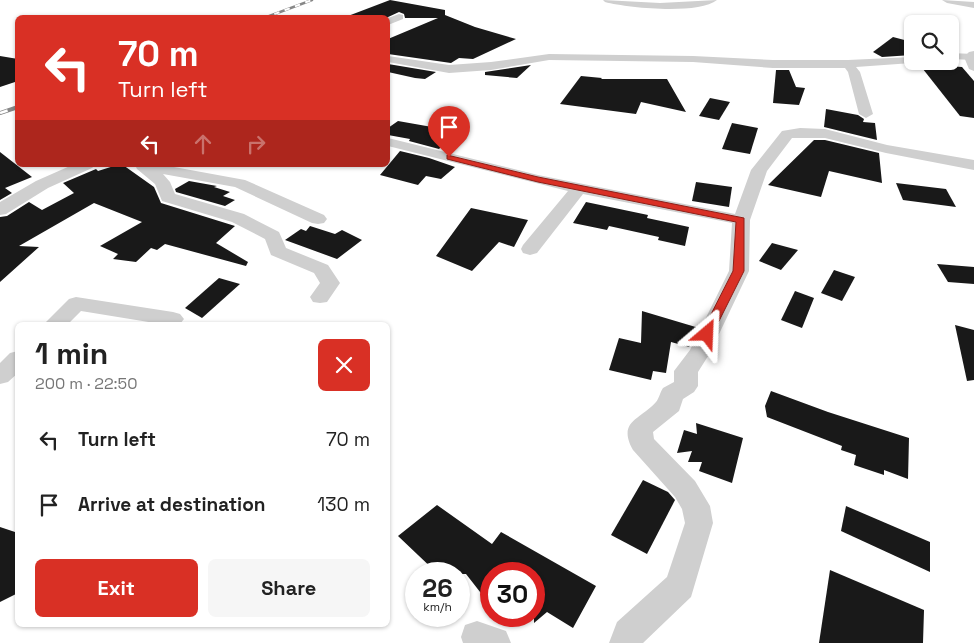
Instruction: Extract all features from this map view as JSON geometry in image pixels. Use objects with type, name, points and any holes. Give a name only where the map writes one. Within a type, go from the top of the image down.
[{"type":"street","points":[[608,0],[645,6],[671,7],[689,6],[712,0]]},
{"type":"street","points":[[947,0],[974,5]]},
{"type":"street","points":[[390,21],[399,17]]},
{"type":"street","points":[[390,59],[449,69],[491,66],[549,57],[773,64],[848,64],[904,60]]},
{"type":"street","points":[[959,58],[973,60]]},
{"type":"street","points":[[848,64],[854,72],[866,114]]},
{"type":"street","points":[[626,643],[628,634],[680,586],[699,523],[696,506],[686,489],[642,443],[640,429],[670,405],[671,394],[686,386],[686,371],[700,353],[739,271],[741,220],[759,170],[788,134],[804,131],[821,132],[909,154],[974,166]]},
{"type":"street","points":[[390,142],[579,188],[741,220]]},
{"type":"street","points":[[0,210],[17,196],[70,170],[80,167]]},
{"type":"street","points":[[142,167],[162,182],[168,197],[238,218],[272,236],[278,251],[321,269],[330,283],[320,297]]},
{"type":"street","points":[[147,167],[238,183],[318,219]]},
{"type":"street","points":[[530,249],[579,188]]},
{"type":"street","points":[[57,322],[76,304],[173,319]]},
{"type":"street","points":[[0,376],[15,362]]},
{"type":"building","points":[[390,0],[445,10],[445,15],[475,27],[516,39],[473,59],[459,58],[451,63],[390,54],[390,38],[438,18],[405,18],[404,14],[399,12],[390,16],[351,15]]},
{"type":"building","points":[[893,37],[904,40],[904,56],[882,57],[873,52]]},
{"type":"building","points":[[0,56],[15,58],[15,82],[0,87]]},
{"type":"building","points":[[390,64],[436,72],[425,79],[390,72]]},
{"type":"building","points":[[531,65],[517,78],[485,75],[485,72]]},
{"type":"building","points":[[959,67],[962,67],[974,81],[974,118],[960,116],[924,70],[959,70]]},
{"type":"building","points":[[776,70],[789,70],[796,87],[805,88],[799,105],[773,103]]},
{"type":"building","points":[[581,76],[601,79],[667,79],[686,112],[641,102],[636,114],[560,104]]},
{"type":"building","points":[[710,98],[730,102],[719,120],[699,116]]},
{"type":"building","points":[[826,109],[858,115],[864,119],[863,122],[875,123],[877,140],[824,127]]},
{"type":"building","points":[[398,121],[432,127],[435,124],[459,129],[439,149],[409,141],[410,139],[390,135],[390,127]]},
{"type":"building","points":[[732,123],[758,128],[750,154],[722,149]]},
{"type":"building","points":[[814,140],[825,140],[879,153],[882,183],[829,171],[821,197],[768,185]]},
{"type":"building","points":[[400,151],[455,167],[441,179],[426,176],[418,185],[380,175],[387,167],[390,167],[390,163]]},
{"type":"building","points":[[0,152],[15,164],[15,167],[19,167],[32,177],[5,188],[12,193],[0,200]]},
{"type":"building","points":[[111,167],[126,167],[154,187],[161,203],[235,226],[216,243],[248,262],[246,266],[165,244],[157,250],[151,248],[136,262],[113,259],[118,254],[100,246],[142,222],[94,203],[19,246],[39,247],[0,282],[0,217],[7,216],[29,202],[42,210],[74,193],[63,183],[96,169],[98,171]]},
{"type":"building","points":[[189,181],[217,186],[214,187],[230,192],[223,196],[235,200],[225,206],[176,192],[175,189]]},
{"type":"building","points":[[696,182],[732,187],[729,207],[692,201]]},
{"type":"building","points":[[896,183],[946,189],[956,207],[903,200]]},
{"type":"building","points":[[586,202],[648,215],[647,218],[689,227],[685,246],[658,240],[659,237],[609,226],[607,230],[573,223]]},
{"type":"building","points":[[471,208],[528,220],[514,247],[499,242],[472,271],[436,256]]},
{"type":"building","points":[[310,226],[335,234],[342,230],[362,240],[337,259],[285,240],[301,229],[306,231]]},
{"type":"building","points":[[772,243],[798,250],[781,270],[759,261]]},
{"type":"building","points":[[937,264],[974,267],[974,284],[948,282]]},
{"type":"building","points":[[834,270],[855,277],[842,301],[821,293]]},
{"type":"building","points":[[219,278],[240,284],[202,318],[185,308]]},
{"type":"building","points":[[795,291],[814,298],[802,328],[781,320]]},
{"type":"building","points":[[642,311],[699,328],[689,347],[671,342],[666,373],[653,371],[651,380],[609,370],[619,338],[641,343]]},
{"type":"building","points":[[955,325],[974,330],[974,380],[967,381]]},
{"type":"building","points":[[771,391],[828,412],[909,438],[908,479],[884,470],[884,475],[854,465],[856,455],[841,450],[842,446],[767,417],[765,406]]},
{"type":"building","points":[[696,423],[743,438],[732,483],[699,471],[702,462],[688,462],[692,451],[677,453],[684,430],[697,434]]},
{"type":"building","points":[[643,480],[668,492],[675,500],[647,554],[611,535]]},
{"type":"building","points":[[437,505],[492,544],[501,532],[596,586],[573,628],[547,612],[545,614],[545,562],[480,562],[480,592],[470,579],[470,562],[425,562],[398,536]]},
{"type":"building","points":[[846,506],[930,542],[930,572],[841,531]]},
{"type":"building","points":[[0,527],[15,532],[15,594],[0,602]]},
{"type":"building","points":[[830,570],[924,610],[923,643],[819,643]]},
{"type":"railway","points":[[272,15],[312,0]]},
{"type":"railway","points":[[0,113],[15,108]]},
{"type":"route","points":[[449,157],[538,180],[741,220],[739,271],[707,334]]}]
